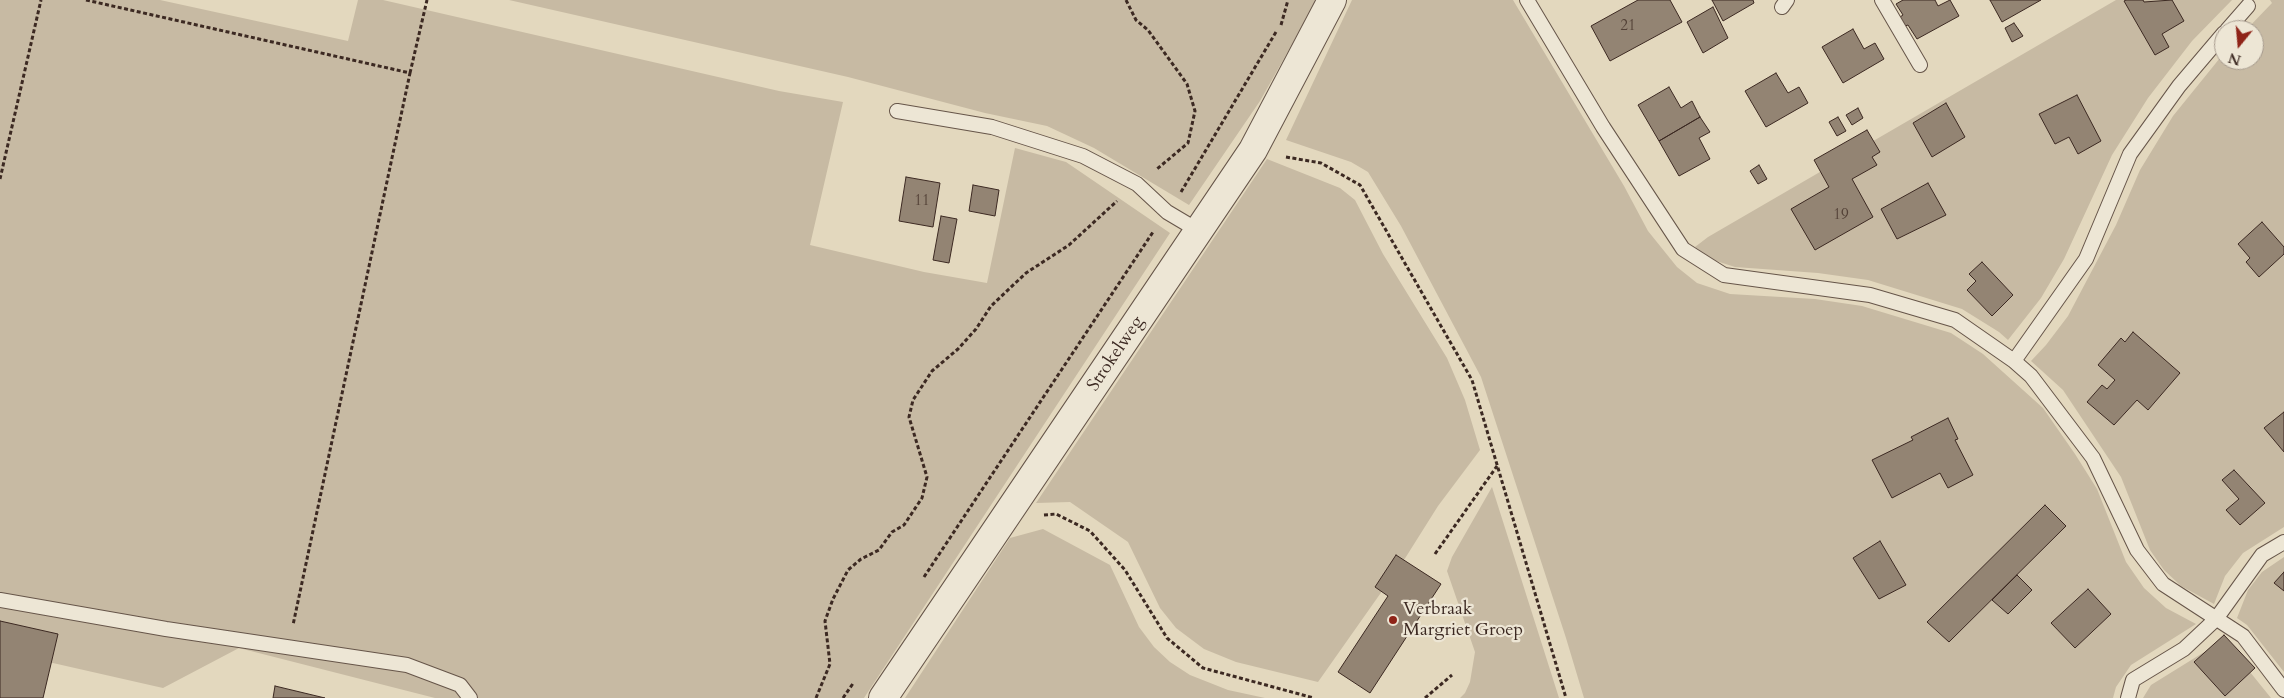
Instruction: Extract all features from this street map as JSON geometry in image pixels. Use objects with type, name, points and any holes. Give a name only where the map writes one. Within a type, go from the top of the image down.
[{"type":"street","name":"Strokelweg","points":[[883,698],[1253,150],[1332,0]]},
{"type":"lane","points":[[1527,0],[1603,126],[1683,249],[1724,275],[1870,295],[1955,320],[2014,361],[2031,376],[2093,458],[2138,550],[2163,584],[2243,636],[2284,690]]},
{"type":"lane","points":[[1882,0],[1920,65]]},
{"type":"lane","points":[[2236,20],[2248,6]]},
{"type":"lane","points":[[2014,361],[2086,259],[2130,154],[2179,86],[2214,45]]},
{"type":"lane","points":[[897,111],[992,127],[1083,156],[1137,184],[1167,212],[1199,231]]},
{"type":"lane","points":[[2128,698],[2133,680],[2184,649],[2216,618],[2262,555],[2284,542]]},
{"type":"lane","points":[[0,600],[166,629],[407,665],[460,685],[470,698]]},
{"type":"path","points":[[0,179],[41,0]]},
{"type":"path","points":[[86,0],[410,73]]},
{"type":"path","points":[[289,647],[427,0]]},
{"type":"path","points":[[816,698],[830,664],[825,621],[833,599],[848,570],[879,550],[892,532],[904,525],[922,498],[927,477],[909,417],[913,400],[932,371],[958,349],[976,329],[991,306],[1026,273],[1042,260],[1068,245],[1137,184],[1188,144],[1195,110],[1187,84],[1148,30],[1136,20],[1126,0]]},
{"type":"path","points":[[919,584],[1082,335],[1167,212],[1261,61],[1282,22],[1288,0]]},
{"type":"path","points":[[1253,150],[1322,164],[1360,185],[1472,380],[1566,698]]},
{"type":"path","points":[[1435,554],[1497,465]]},
{"type":"path","points":[[1004,519],[1056,514],[1090,530],[1125,570],[1167,638],[1203,668],[1314,698]]},
{"type":"path","points":[[843,698],[860,674]]},
{"type":"path","points":[[1425,698],[1452,675]]},
{"type":"shaded area","points":[[0,0],[160,0],[348,41],[358,0],[383,0],[779,91],[843,102],[810,245],[924,272],[987,283],[1015,148],[1066,162],[1170,233],[864,698],[435,698],[239,648],[163,688],[0,651]]},
{"type":"shaded area","points":[[509,0],[1317,0],[1260,101],[1189,205],[1094,148],[1047,126],[985,113],[848,77]]},
{"type":"shaded area","points":[[1352,0],[1513,0],[1624,186],[1648,231],[1677,267],[1697,283],[1730,294],[1815,299],[1862,306],[1951,333],[1983,354],[2043,408],[2075,454],[2097,489],[2126,562],[2144,588],[2166,608],[2196,624],[2131,665],[2116,687],[2113,698],[1584,698],[1481,377],[1401,226],[1368,172],[1351,162],[1286,140]]},
{"type":"shaded area","points":[[2116,0],[2232,0],[2192,41],[2148,98],[2112,155],[2064,259],[2041,298],[2008,340],[1999,332],[1962,309],[1868,280],[1818,273],[1735,267],[1710,259],[1695,247],[1708,237]]},
{"type":"shaded area","points":[[2270,0],[2284,0],[2284,527],[2243,553],[2225,576],[2214,604],[2181,586],[2164,570],[2150,550],[2121,477],[2063,390],[2031,361],[2068,316],[2116,225],[2140,170],[2173,116],[2214,65],[2214,70],[2264,70],[2264,20],[2256,20],[2272,3]]},
{"type":"shaded area","points":[[1267,159],[1340,188],[1355,200],[1383,254],[1447,358],[1465,400],[1480,450],[1438,506],[1404,560],[1318,682],[1236,662],[1204,649],[1176,628],[1160,608],[1128,542],[1070,502],[1036,503]]},
{"type":"shaded area","points":[[1492,487],[1559,698],[1460,698],[1465,693],[1470,682],[1475,652],[1447,571],[1452,557]]},
{"type":"shaded area","points":[[1043,529],[1110,565],[1139,627],[1154,647],[1170,662],[1190,675],[1228,690],[1265,698],[905,698],[1010,538]]},
{"type":"shaded area","points":[[2284,557],[2284,672],[2247,625],[2237,618],[2248,590],[2262,572]]},
{"type":"shaded area","points":[[2222,641],[2229,646],[2271,698],[2143,698],[2151,685]]},
{"type":"building","points":[[1638,0],[1670,0],[1682,22],[1610,61],[1591,26]]},
{"type":"building","points":[[1712,0],[1753,0],[1754,3],[1723,21]]},
{"type":"building","points":[[1903,0],[1935,0],[1938,6],[1950,0],[1959,16],[1917,39],[1908,25],[1905,26],[1900,17],[1903,15],[1896,4]]},
{"type":"building","points":[[1990,0],[2041,0],[2002,22]]},
{"type":"building","points":[[2143,0],[2144,2],[2172,0],[2184,21],[2162,34],[2169,47],[2155,55],[2124,1]]},
{"type":"building","points":[[1713,7],[1728,38],[1703,53],[1687,22]]},
{"type":"building","points":[[2014,23],[2023,36],[2012,42],[2005,28]]},
{"type":"building","points":[[1853,29],[1864,49],[1875,43],[1884,59],[1843,83],[1822,47]]},
{"type":"building","points":[[1776,73],[1788,93],[1799,87],[1808,103],[1766,127],[1745,91]]},
{"type":"building","points":[[1669,87],[1681,108],[1692,101],[1700,117],[1659,141],[1638,105]]},
{"type":"building","points":[[2077,95],[2101,141],[2078,154],[2069,137],[2055,144],[2039,114]]},
{"type":"building","points":[[1946,103],[1965,137],[1932,157],[1913,123]]},
{"type":"building","points":[[1858,108],[1863,118],[1852,125],[1846,115]]},
{"type":"building","points":[[1700,117],[1710,132],[1699,138],[1710,159],[1679,176],[1659,141]]},
{"type":"building","points":[[1838,117],[1846,131],[1837,136],[1829,122]]},
{"type":"building","points":[[1867,130],[1880,152],[1872,157],[1877,165],[1852,179],[1873,217],[1815,250],[1791,209],[1829,187],[1814,160]]},
{"type":"building","points":[[1759,165],[1767,179],[1758,184],[1750,171]]},
{"type":"building","points":[[906,177],[940,183],[933,227],[899,221]]},
{"type":"building","points":[[1928,183],[1946,215],[1897,239],[1881,209]]},
{"type":"building","points":[[973,185],[999,190],[995,216],[969,211]]},
{"type":"building","points":[[941,216],[957,219],[949,263],[933,260]]},
{"type":"building","points":[[2262,222],[2284,247],[2284,254],[2259,277],[2246,262],[2250,258],[2238,244]]},
{"type":"building","points":[[1982,262],[2013,295],[1992,316],[1967,290],[1976,281],[1969,274]]},
{"type":"building","points":[[2133,332],[2180,373],[2148,410],[2137,400],[2114,425],[2087,402],[2102,385],[2107,389],[2115,380],[2098,365],[2121,338],[2125,342]]},
{"type":"building","points":[[2284,412],[2284,452],[2264,428]]},
{"type":"building","points":[[1948,418],[1958,439],[1955,440],[1973,475],[1948,488],[1940,473],[1892,498],[1872,460],[1913,440],[1911,437]]},
{"type":"building","points":[[2234,470],[2265,503],[2240,525],[2226,510],[2239,499],[2222,480]]},
{"type":"building","points":[[2045,505],[2066,526],[1949,642],[1927,622]]},
{"type":"building","points":[[1880,541],[1906,585],[1879,599],[1853,558]]},
{"type":"building","points":[[1396,555],[1441,584],[1370,693],[1338,672],[1388,596],[1375,587]]},
{"type":"building","points":[[2284,572],[2284,591],[2274,583]]},
{"type":"building","points":[[2017,575],[2032,590],[2008,614],[1992,600]]},
{"type":"building","points":[[2088,589],[2111,614],[2075,648],[2051,623]]},
{"type":"building","points":[[0,621],[58,634],[43,698],[0,698]]},
{"type":"building","points":[[2224,635],[2255,668],[2225,696],[2194,662]]},
{"type":"building","points":[[275,686],[325,698],[273,698]]},
{"type":"place","name":"Verbraak Margriet Groep","points":[[1393,620]]}]
